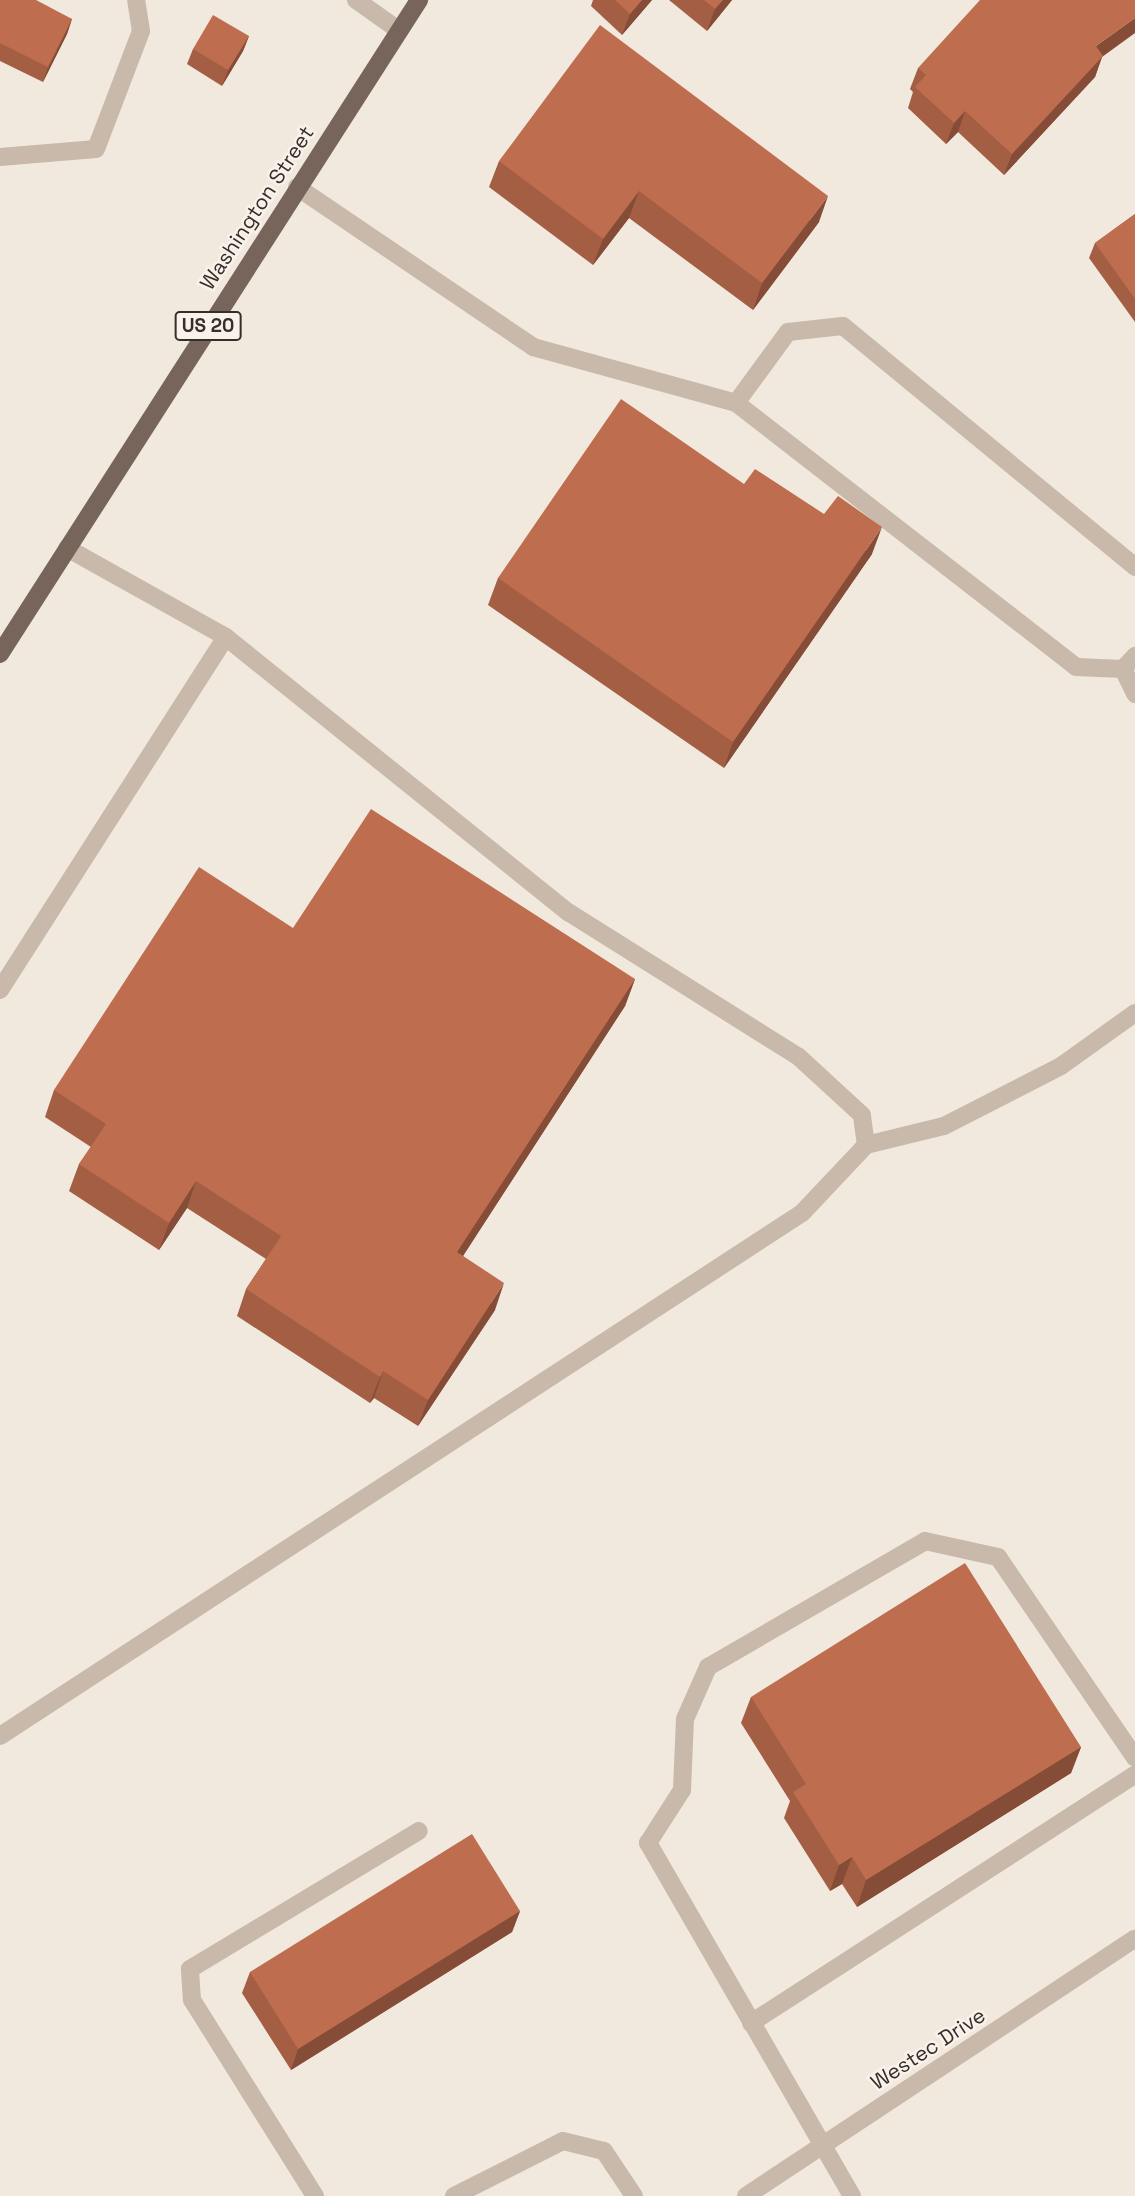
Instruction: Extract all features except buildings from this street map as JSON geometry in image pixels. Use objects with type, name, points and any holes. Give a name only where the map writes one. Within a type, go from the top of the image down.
[{"type":"main road","name":"Washington Street","points":[[0,654],[397,29],[419,0]]},
{"type":"street","points":[[0,157],[96,149],[141,31],[136,0]]},
{"type":"street","points":[[356,0],[397,29]]},
{"type":"street","points":[[298,187],[533,347],[736,403],[1076,667],[1129,662],[1135,694]]},
{"type":"street","points":[[736,403],[788,332],[843,326],[1135,567]]},
{"type":"street","points":[[67,548],[226,637],[569,913],[799,1057],[862,1115],[866,1145]]},
{"type":"street","points":[[0,990],[226,637]]},
{"type":"street","points":[[0,1735],[802,1213],[866,1145],[944,1126],[1061,1066],[1135,1013]]},
{"type":"street","points":[[852,2196],[648,1843],[682,1790],[685,1719],[708,1667],[925,1541],[998,1557],[1135,1758]]},
{"type":"street","points":[[751,2023],[1135,1775]]},
{"type":"street","points":[[315,2196],[192,2000],[190,1969],[419,1831]]},
{"type":"street","name":"Westec Drive","points":[[746,2196],[1135,1939]]},
{"type":"street","points":[[454,2196],[563,2141],[604,2151],[634,2196]]}]
